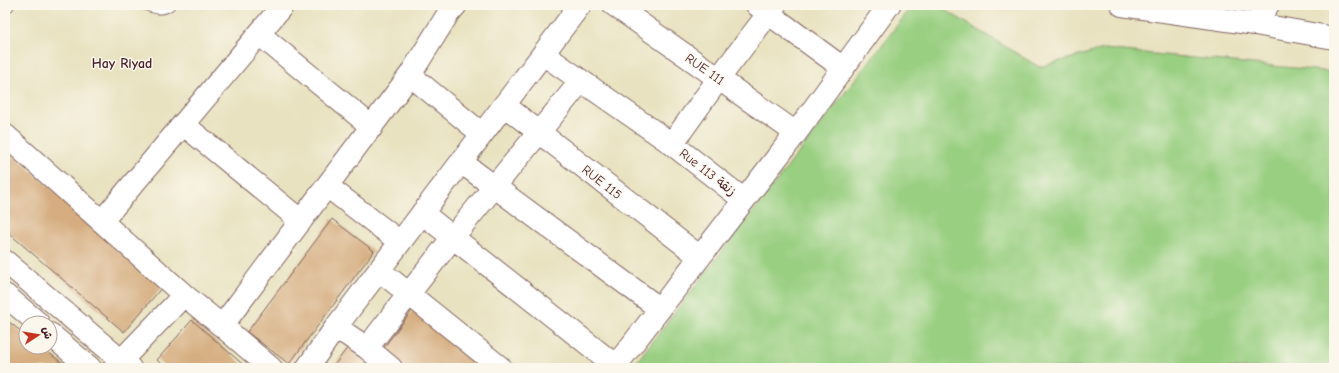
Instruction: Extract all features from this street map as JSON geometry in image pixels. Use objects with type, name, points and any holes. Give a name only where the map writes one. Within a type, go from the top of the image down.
[{"type":"street","points":[[102,221],[283,5]]},
{"type":"street","points":[[222,326],[410,75],[448,14],[456,5]]},
{"type":"street","points":[[307,368],[336,327],[580,5]]},
{"type":"street","name":"RUE 111","points":[[614,5],[796,133]]},
{"type":"street","points":[[422,213],[615,367],[796,133],[889,5]]},
{"type":"street","points":[[1122,5],[1182,9],[1334,38]]},
{"type":"street","points":[[1255,24],[1268,5]]},
{"type":"street","points":[[672,144],[767,8],[842,68]]},
{"type":"street","points":[[259,34],[372,127]]},
{"type":"street","name":"Rue 113 زنقة","points":[[543,54],[672,144],[744,200]]},
{"type":"street","points":[[410,75],[482,134]]},
{"type":"street","points":[[367,348],[453,237],[581,81]]},
{"type":"street","name":"RUE 115","points":[[504,105],[700,258]]},
{"type":"street","points":[[183,124],[301,221]]},
{"type":"street","points":[[5,135],[184,295],[271,368]]},
{"type":"street","points":[[461,162],[660,309]]},
{"type":"street","points":[[327,186],[400,242]]},
{"type":"street","points":[[5,261],[122,365],[184,295]]},
{"type":"street","points":[[379,270],[501,368]]},
{"type":"street","points":[[5,295],[29,315]]},
{"type":"street","points":[[336,327],[367,348],[391,368]]},
{"type":"street","points":[[58,341],[90,368]]},
{"type":"lane","points":[[147,5],[158,8],[169,5]]},
{"type":"green space","points":[[913,5],[937,5],[1039,67],[1104,49],[1334,72],[1334,368],[632,368]]},
{"type":"building","points":[[5,148],[164,285],[124,332],[5,230]]},
{"type":"building","points":[[332,219],[374,251],[289,364],[247,332]]},
{"type":"building","points":[[414,308],[489,368],[403,368],[381,351]]},
{"type":"building","points":[[5,319],[18,329],[18,355],[52,355],[69,368],[5,368]]},
{"type":"building","points":[[192,320],[247,368],[166,368],[157,360]]},
{"type":"building","points":[[348,347],[375,368],[332,368]]},
{"type":"district","name":"Hay Riyad","points":[[122,63]]}]
